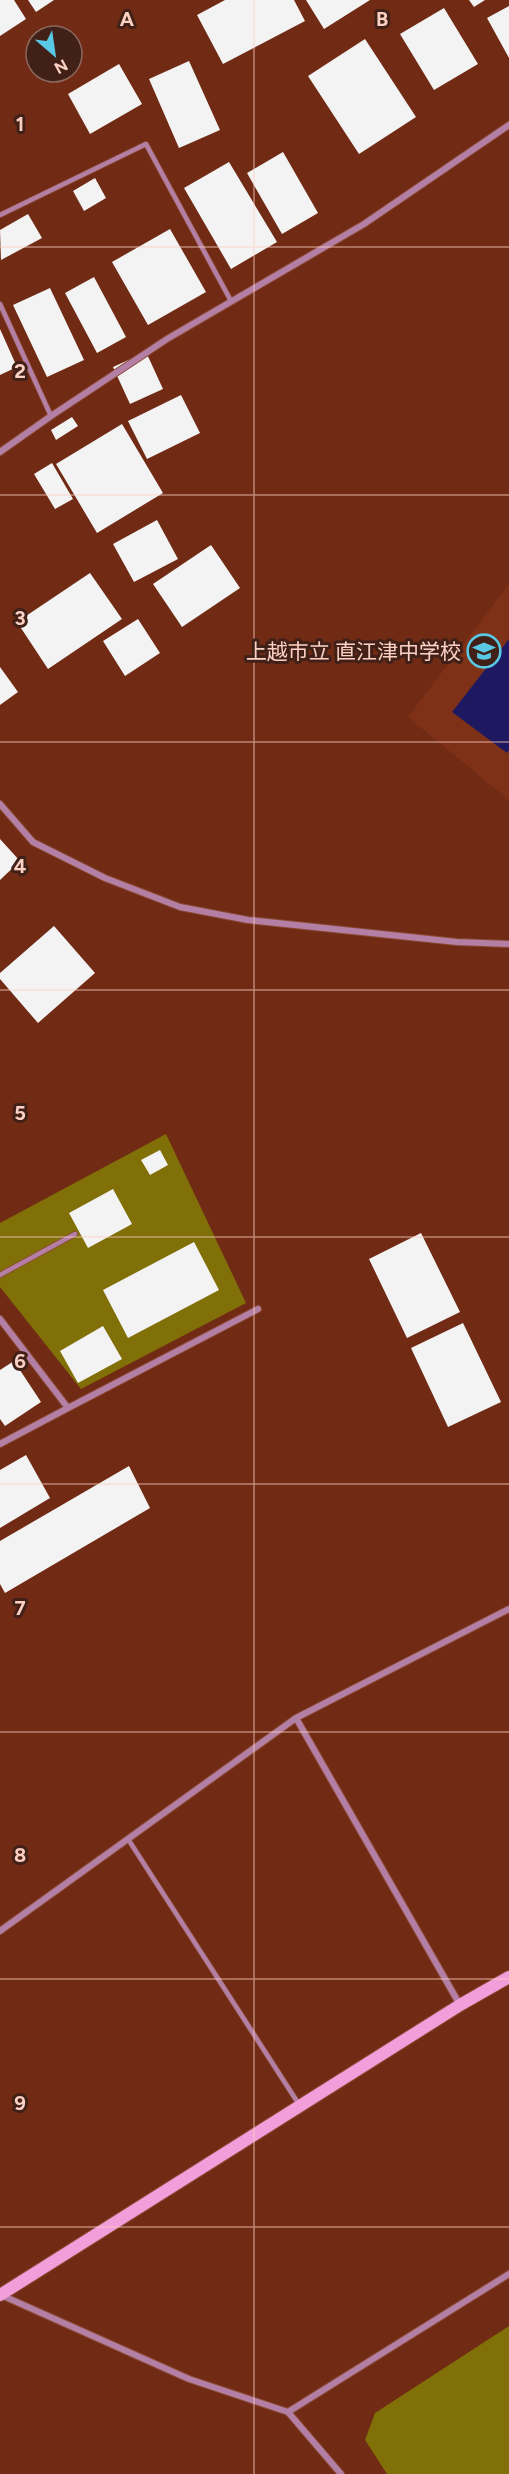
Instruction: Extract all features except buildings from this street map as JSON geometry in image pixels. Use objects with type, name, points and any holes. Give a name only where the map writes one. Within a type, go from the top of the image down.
[{"type":"street","points":[[0,452],[167,339],[364,224],[509,125]]},
{"type":"street","points":[[0,804],[33,842],[114,882],[180,907],[248,920],[457,942],[509,944]]},
{"type":"street","points":[[0,1444],[258,1309]]},
{"type":"street","points":[[0,1319],[68,1408]]},
{"type":"street","points":[[0,1931],[296,1718],[509,1609]]},
{"type":"street","points":[[296,1718],[460,2005]]},
{"type":"street","points":[[0,2295],[460,2005],[509,1977]]},
{"type":"street","points":[[288,2412],[509,2274]]},
{"type":"street","points":[[0,2295],[189,2379],[288,2412],[341,2474]]},
{"type":"lane","points":[[0,215],[146,144],[231,301]]},
{"type":"lane","points":[[0,304],[51,416]]},
{"type":"lane","points":[[0,1275],[75,1234]]},
{"type":"lane","points":[[128,1839],[300,2106]]},
{"type":"shaded area","name":"上越市立 直江津中学校","points":[[509,584],[509,800],[408,717]]},
{"type":"shaded area","points":[[509,639],[509,750],[507,753],[452,712]]},
{"type":"shaded area","points":[[166,1134],[246,1303],[81,1389],[0,1287],[0,1223]]},
{"type":"shaded area","points":[[509,2326],[509,2474],[387,2474],[365,2440],[375,2413]]},
{"type":"place","name":"上越市立 直江津中学校","points":[[484,651]]}]
